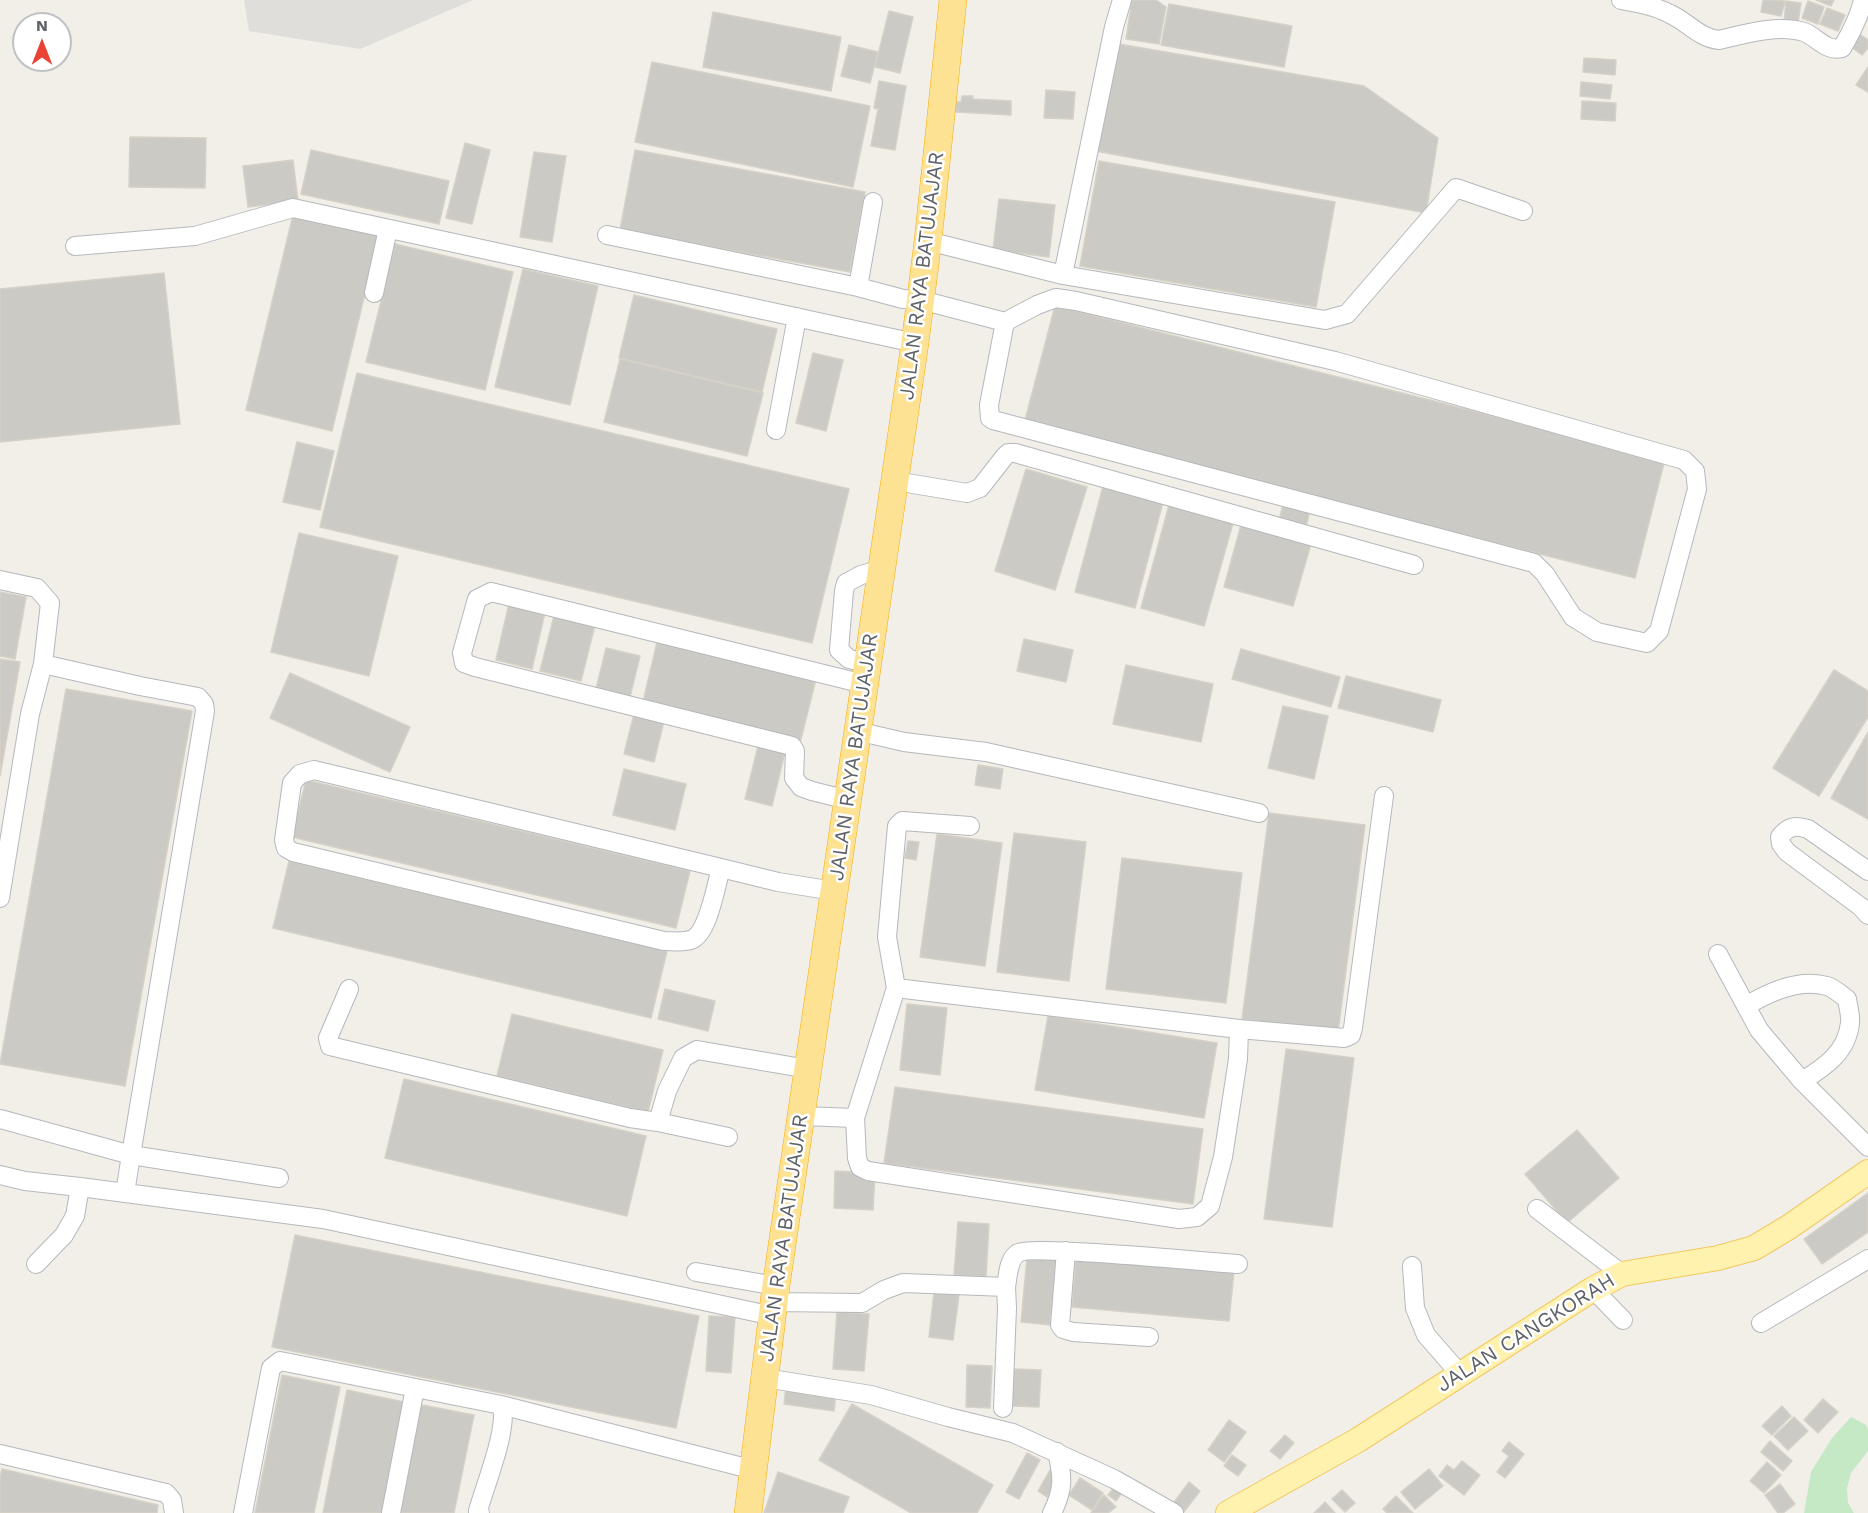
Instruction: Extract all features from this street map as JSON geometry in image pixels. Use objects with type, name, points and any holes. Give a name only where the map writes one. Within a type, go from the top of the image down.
[{"type":"highway","name":"JALAN RAYA BATUJAJAR","points":[[748,1513],[774,1301],[921,300],[953,0]]},
{"type":"main road","name":"JALAN CANGKORAH","points":[[1228,1513],[1358,1440],[1593,1288],[1622,1274],[1718,1258],[1754,1248],[1789,1227],[1868,1172]]},
{"type":"street","points":[[1063,275],[1114,27],[1122,0]]},
{"type":"street","points":[[1621,0],[1650,6],[1672,14],[1711,39],[1719,40],[1772,30],[1789,30],[1804,33],[1831,49],[1837,50],[1861,30],[1863,0]]},
{"type":"street","points":[[928,241],[1063,275],[1325,320],[1347,314],[1456,188],[1523,211]]},
{"type":"street","points":[[858,287],[873,202]]},
{"type":"street","points":[[75,246],[195,236],[293,208],[915,343]]},
{"type":"street","points":[[374,293],[388,229]]},
{"type":"street","points":[[607,236],[858,287],[903,299],[921,300],[1005,322],[1037,304],[1056,298],[1076,301],[1335,361],[1684,460],[1695,471],[1697,489],[1659,631],[1647,643],[1597,632],[1573,617],[1545,574],[1534,563],[993,420],[990,418],[989,405],[1005,322]]},
{"type":"street","points":[[776,430],[797,317]]},
{"type":"street","points":[[895,481],[967,493],[980,488],[1005,456],[1008,453],[1015,453],[1414,565]]},
{"type":"street","points":[[0,580],[37,588],[50,603],[43,664],[30,714],[0,898]]},
{"type":"street","points":[[848,800],[801,787],[794,778],[795,751],[792,746],[475,667],[464,663],[462,653],[477,599],[486,594],[498,593],[866,673]]},
{"type":"street","points":[[43,664],[198,697],[204,704],[203,722],[125,1193]]},
{"type":"street","points":[[857,731],[904,742],[986,752],[1259,813]]},
{"type":"street","points":[[721,868],[707,919],[700,932],[694,939],[684,942],[664,941],[293,852],[286,848],[284,840],[292,783],[300,774],[314,770],[721,868],[778,882],[834,891]]},
{"type":"street","points":[[896,988],[1239,1029],[1344,1038],[1351,1035],[1353,1028],[1384,796]]},
{"type":"street","points":[[970,826],[902,821],[897,826],[887,937],[896,988],[855,1118],[857,1158],[860,1167],[868,1171],[1179,1219],[1197,1217],[1210,1206],[1223,1157],[1238,1059],[1239,1029]]},
{"type":"street","points":[[1868,872],[1808,829],[1791,826],[1780,837],[1781,844],[1787,852],[1861,907],[1868,915]]},
{"type":"street","points":[[1718,954],[1759,1030],[1802,1081],[1868,1147]]},
{"type":"street","points":[[1746,1006],[1768,993],[1805,983],[1828,986],[1847,999],[1850,1022],[1843,1047],[1826,1066],[1802,1081]]},
{"type":"street","points":[[349,989],[328,1038],[330,1046],[630,1118],[728,1137]]},
{"type":"street","points":[[658,1122],[667,1091],[683,1058],[698,1050],[808,1069]]},
{"type":"street","points":[[802,1116],[855,1118]]},
{"type":"street","points":[[0,1119],[131,1155],[279,1178]]},
{"type":"street","points":[[0,1175],[25,1181],[80,1186],[323,1219],[774,1301],[862,1303],[884,1290],[903,1283],[1006,1287]]},
{"type":"street","points":[[36,1264],[64,1235],[75,1216],[80,1186]]},
{"type":"street","points":[[1537,1209],[1622,1274]]},
{"type":"street","points":[[1003,1408],[1006,1287],[1012,1258],[1021,1251],[1066,1251],[1238,1264]]},
{"type":"street","points":[[1066,1251],[1060,1325],[1063,1329],[1073,1332],[1149,1337]]},
{"type":"street","points":[[1761,1323],[1868,1259]]},
{"type":"street","points":[[1412,1266],[1415,1308],[1426,1335],[1460,1374]]},
{"type":"street","points":[[696,1272],[774,1301]]},
{"type":"street","points":[[1593,1288],[1623,1320]]},
{"type":"street","points":[[243,1513],[271,1368],[280,1361],[501,1405],[753,1470]]},
{"type":"street","points":[[765,1378],[871,1395],[1013,1433],[1114,1479],[1174,1513]]},
{"type":"street","points":[[391,1513],[415,1388]]},
{"type":"street","points":[[480,1513],[478,1511],[481,1498],[501,1434],[503,1414],[501,1405]]},
{"type":"street","points":[[1052,1513],[1059,1500],[1063,1476],[1057,1452]]},
{"type":"street","points":[[0,1454],[166,1493],[172,1500],[174,1513]]},
{"type":"shaded area","points":[[244,0],[473,0],[360,49],[249,31]]},
{"type":"green space","points":[[1851,1417],[1866,1425],[1868,1429],[1868,1451],[1851,1473],[1847,1488],[1848,1503],[1854,1513],[1804,1513],[1811,1472],[1832,1438]]},
{"type":"building","points":[[1132,0],[1156,0],[1166,7],[1159,44],[1126,39]]},
{"type":"building","points":[[1763,0],[1785,1],[1781,16],[1761,12]]},
{"type":"building","points":[[1816,0],[1834,0],[1831,6]]},
{"type":"building","points":[[1786,1],[1801,3],[1798,23],[1784,22]]},
{"type":"building","points":[[1808,1],[1824,7],[1818,24],[1802,18]]},
{"type":"building","points":[[1169,4],[1292,26],[1284,67],[1161,45]]},
{"type":"building","points":[[1827,8],[1845,15],[1838,31],[1820,24]]},
{"type":"building","points":[[889,11],[913,17],[900,73],[875,67]]},
{"type":"building","points":[[713,12],[841,37],[831,91],[703,67]]},
{"type":"building","points":[[1858,33],[1868,40],[1868,48],[1862,55],[1848,45]]},
{"type":"building","points":[[1119,44],[1364,86],[1438,138],[1426,213],[1096,151]]},
{"type":"building","points":[[849,45],[878,52],[870,83],[841,76]]},
{"type":"building","points":[[1584,58],[1616,60],[1615,75],[1583,72]]},
{"type":"building","points":[[652,62],[870,106],[853,187],[635,142]]},
{"type":"building","points":[[1868,67],[1868,92],[1856,85]]},
{"type":"building","points":[[879,81],[906,86],[895,150],[871,146],[878,109],[874,108]]},
{"type":"building","points":[[1581,82],[1612,85],[1610,99],[1580,96]]},
{"type":"building","points":[[1046,90],[1075,92],[1073,119],[1044,118]]},
{"type":"building","points":[[962,96],[973,96],[972,99],[1011,101],[1011,115],[956,112],[956,102],[961,102]]},
{"type":"building","points":[[1582,101],[1616,103],[1615,121],[1581,119]]},
{"type":"building","points":[[130,137],[206,138],[205,188],[129,187]]},
{"type":"building","points":[[465,143],[490,150],[472,224],[446,218]]},
{"type":"building","points":[[311,150],[449,181],[439,224],[301,194]]},
{"type":"building","points":[[635,150],[865,192],[850,272],[620,230]]},
{"type":"building","points":[[534,152],[566,156],[552,242],[520,237]]},
{"type":"building","points":[[293,160],[298,201],[248,207],[243,166]]},
{"type":"building","points":[[1099,161],[1335,202],[1316,307],[1080,266]]},
{"type":"building","points":[[999,199],[1055,205],[1049,257],[993,250]]},
{"type":"building","points":[[293,215],[379,235],[332,431],[246,410]]},
{"type":"building","points":[[395,244],[513,272],[485,390],[366,362]]},
{"type":"building","points":[[523,269],[598,286],[570,405],[495,387]]},
{"type":"building","points":[[164,273],[180,424],[0,442],[0,289]]},
{"type":"building","points":[[634,295],[777,329],[762,392],[619,358]]},
{"type":"building","points":[[1055,306],[1665,459],[1635,578],[1024,424]]},
{"type":"building","points":[[813,353],[843,360],[826,431],[796,423]]},
{"type":"building","points":[[620,359],[763,393],[747,456],[604,422]]},
{"type":"building","points":[[357,373],[849,489],[812,643],[320,527]]},
{"type":"building","points":[[297,442],[334,451],[320,510],[283,502]]},
{"type":"building","points":[[1026,469],[1087,487],[1055,590],[995,571]]},
{"type":"building","points":[[1103,486],[1163,502],[1135,608],[1075,592]]},
{"type":"building","points":[[1283,504],[1310,510],[1305,531],[1278,526]]},
{"type":"building","points":[[1169,505],[1233,523],[1204,626],[1141,608]]},
{"type":"building","points":[[1241,525],[1311,544],[1293,606],[1224,587]]},
{"type":"building","points":[[299,533],[398,556],[369,676],[271,652]]},
{"type":"building","points":[[0,592],[26,597],[15,659],[0,656]]},
{"type":"building","points":[[510,599],[546,608],[532,669],[496,660]]},
{"type":"building","points":[[555,612],[596,621],[581,681],[540,671]]},
{"type":"building","points":[[658,638],[817,675],[800,743],[642,706]]},
{"type":"building","points":[[1024,639],[1073,650],[1066,682],[1017,671]]},
{"type":"building","points":[[606,648],[640,656],[630,697],[596,689]]},
{"type":"building","points":[[1241,649],[1340,677],[1331,707],[1232,679]]},
{"type":"building","points":[[0,659],[20,662],[0,776]]},
{"type":"building","points":[[1126,665],[1213,684],[1201,742],[1113,724]]},
{"type":"building","points":[[1834,670],[1868,691],[1868,717],[1819,796],[1773,768]]},
{"type":"building","points":[[290,673],[410,727],[390,772],[270,718]]},
{"type":"building","points":[[1346,676],[1441,700],[1433,732],[1338,708]]},
{"type":"building","points":[[66,689],[192,711],[125,1086],[0,1064]]},
{"type":"building","points":[[1283,706],[1328,716],[1314,779],[1268,768]]},
{"type":"building","points":[[635,710],[665,717],[654,762],[624,754]]},
{"type":"building","points":[[1868,732],[1868,819],[1831,798]]},
{"type":"building","points":[[759,742],[786,748],[772,806],[745,799]]},
{"type":"building","points":[[978,765],[1003,769],[1000,789],[975,785]]},
{"type":"building","points":[[624,769],[686,784],[675,830],[613,815]]},
{"type":"building","points":[[306,780],[690,871],[676,928],[292,837]]},
{"type":"building","points":[[1269,813],[1365,825],[1338,1032],[1242,1019]]},
{"type":"building","points":[[1014,833],[1086,842],[1069,981],[997,972]]},
{"type":"building","points":[[937,834],[1002,843],[985,966],[920,957]]},
{"type":"building","points":[[908,841],[919,842],[916,860],[905,858]]},
{"type":"building","points":[[1122,858],[1242,873],[1226,1003],[1106,989]]},
{"type":"building","points":[[289,861],[667,951],[651,1018],[273,928]]},
{"type":"building","points":[[665,989],[715,1001],[708,1031],[658,1019]]},
{"type":"building","points":[[907,1004],[947,1008],[940,1075],[900,1070]]},
{"type":"building","points":[[512,1014],[663,1050],[648,1112],[497,1076]]},
{"type":"building","points":[[1048,1016],[1217,1043],[1204,1118],[1035,1090]]},
{"type":"building","points":[[1286,1049],[1354,1058],[1332,1227],[1264,1219]]},
{"type":"building","points":[[404,1079],[646,1136],[627,1216],[385,1158]]},
{"type":"building","points":[[895,1087],[1203,1129],[1193,1204],[884,1163]]},
{"type":"building","points":[[1577,1130],[1619,1178],[1567,1223],[1525,1174]]},
{"type":"building","points":[[835,1171],[875,1173],[873,1210],[834,1208]]},
{"type":"building","points":[[1868,1193],[1868,1232],[1822,1264],[1804,1239]]},
{"type":"building","points":[[958,1222],[989,1224],[986,1277],[954,1275]]},
{"type":"building","points":[[295,1235],[699,1316],[676,1428],[272,1347]]},
{"type":"building","points":[[1076,1257],[1234,1271],[1229,1321],[1072,1307]]},
{"type":"building","points":[[1027,1258],[1056,1260],[1050,1325],[1021,1322]]},
{"type":"building","points":[[934,1292],[959,1295],[953,1340],[929,1337]]},
{"type":"building","points":[[837,1312],[869,1314],[864,1371],[833,1369]]},
{"type":"building","points":[[709,1316],[735,1317],[731,1373],[706,1371]]},
{"type":"building","points":[[967,1365],[992,1366],[990,1408],[966,1407]]},
{"type":"building","points":[[1014,1369],[1041,1370],[1039,1407],[1012,1406]]},
{"type":"building","points":[[282,1375],[340,1387],[314,1513],[255,1513]]},
{"type":"building","points":[[786,1387],[836,1393],[834,1411],[784,1404]]},
{"type":"building","points":[[347,1390],[404,1402],[382,1513],[323,1513]]},
{"type":"building","points":[[1823,1399],[1838,1412],[1818,1433],[1804,1420]]},
{"type":"building","points":[[417,1404],[474,1415],[454,1513],[395,1513]]},
{"type":"building","points":[[852,1404],[993,1485],[977,1513],[911,1513],[819,1460]]},
{"type":"building","points":[[1782,1406],[1791,1416],[1772,1435],[1762,1426]]},
{"type":"building","points":[[1794,1417],[1808,1431],[1788,1450],[1774,1436]]},
{"type":"building","points":[[1229,1420],[1246,1432],[1224,1462],[1208,1450]]},
{"type":"building","points":[[1285,1435],[1294,1443],[1280,1459],[1270,1451]]},
{"type":"building","points":[[1770,1441],[1792,1461],[1783,1471],[1761,1452]]},
{"type":"building","points":[[1509,1442],[1524,1454],[1505,1478],[1497,1472],[1509,1456],[1502,1451]]},
{"type":"building","points":[[1027,1453],[1040,1460],[1019,1499],[1006,1492]]},
{"type":"building","points":[[1232,1455],[1246,1465],[1238,1476],[1224,1466]]},
{"type":"building","points":[[1462,1461],[1480,1475],[1464,1495],[1439,1476],[1447,1465],[1454,1470]]},
{"type":"building","points":[[1767,1462],[1781,1475],[1764,1493],[1750,1481]]},
{"type":"building","points":[[2,1469],[158,1505],[157,1513],[0,1513]]},
{"type":"building","points":[[1429,1469],[1443,1486],[1415,1509],[1401,1492]]},
{"type":"building","points":[[1050,1470],[1060,1476],[1047,1497],[1038,1491]]},
{"type":"building","points":[[778,1472],[849,1497],[843,1513],[764,1513]]},
{"type":"building","points":[[1080,1478],[1103,1493],[1092,1510],[1069,1495]]},
{"type":"building","points":[[1189,1482],[1200,1491],[1183,1513],[1172,1505]]},
{"type":"building","points":[[1117,1484],[1124,1490],[1116,1501],[1108,1495]]},
{"type":"building","points":[[1780,1484],[1795,1504],[1783,1513],[1778,1513],[1765,1495]]},
{"type":"building","points":[[1342,1490],[1355,1503],[1345,1512],[1332,1499]]},
{"type":"building","points":[[1104,1495],[1116,1507],[1108,1513],[1091,1513]]},
{"type":"building","points":[[1396,1496],[1413,1513],[1387,1513],[1383,1509]]},
{"type":"building","points":[[1325,1502],[1335,1513],[1314,1513]]}]
